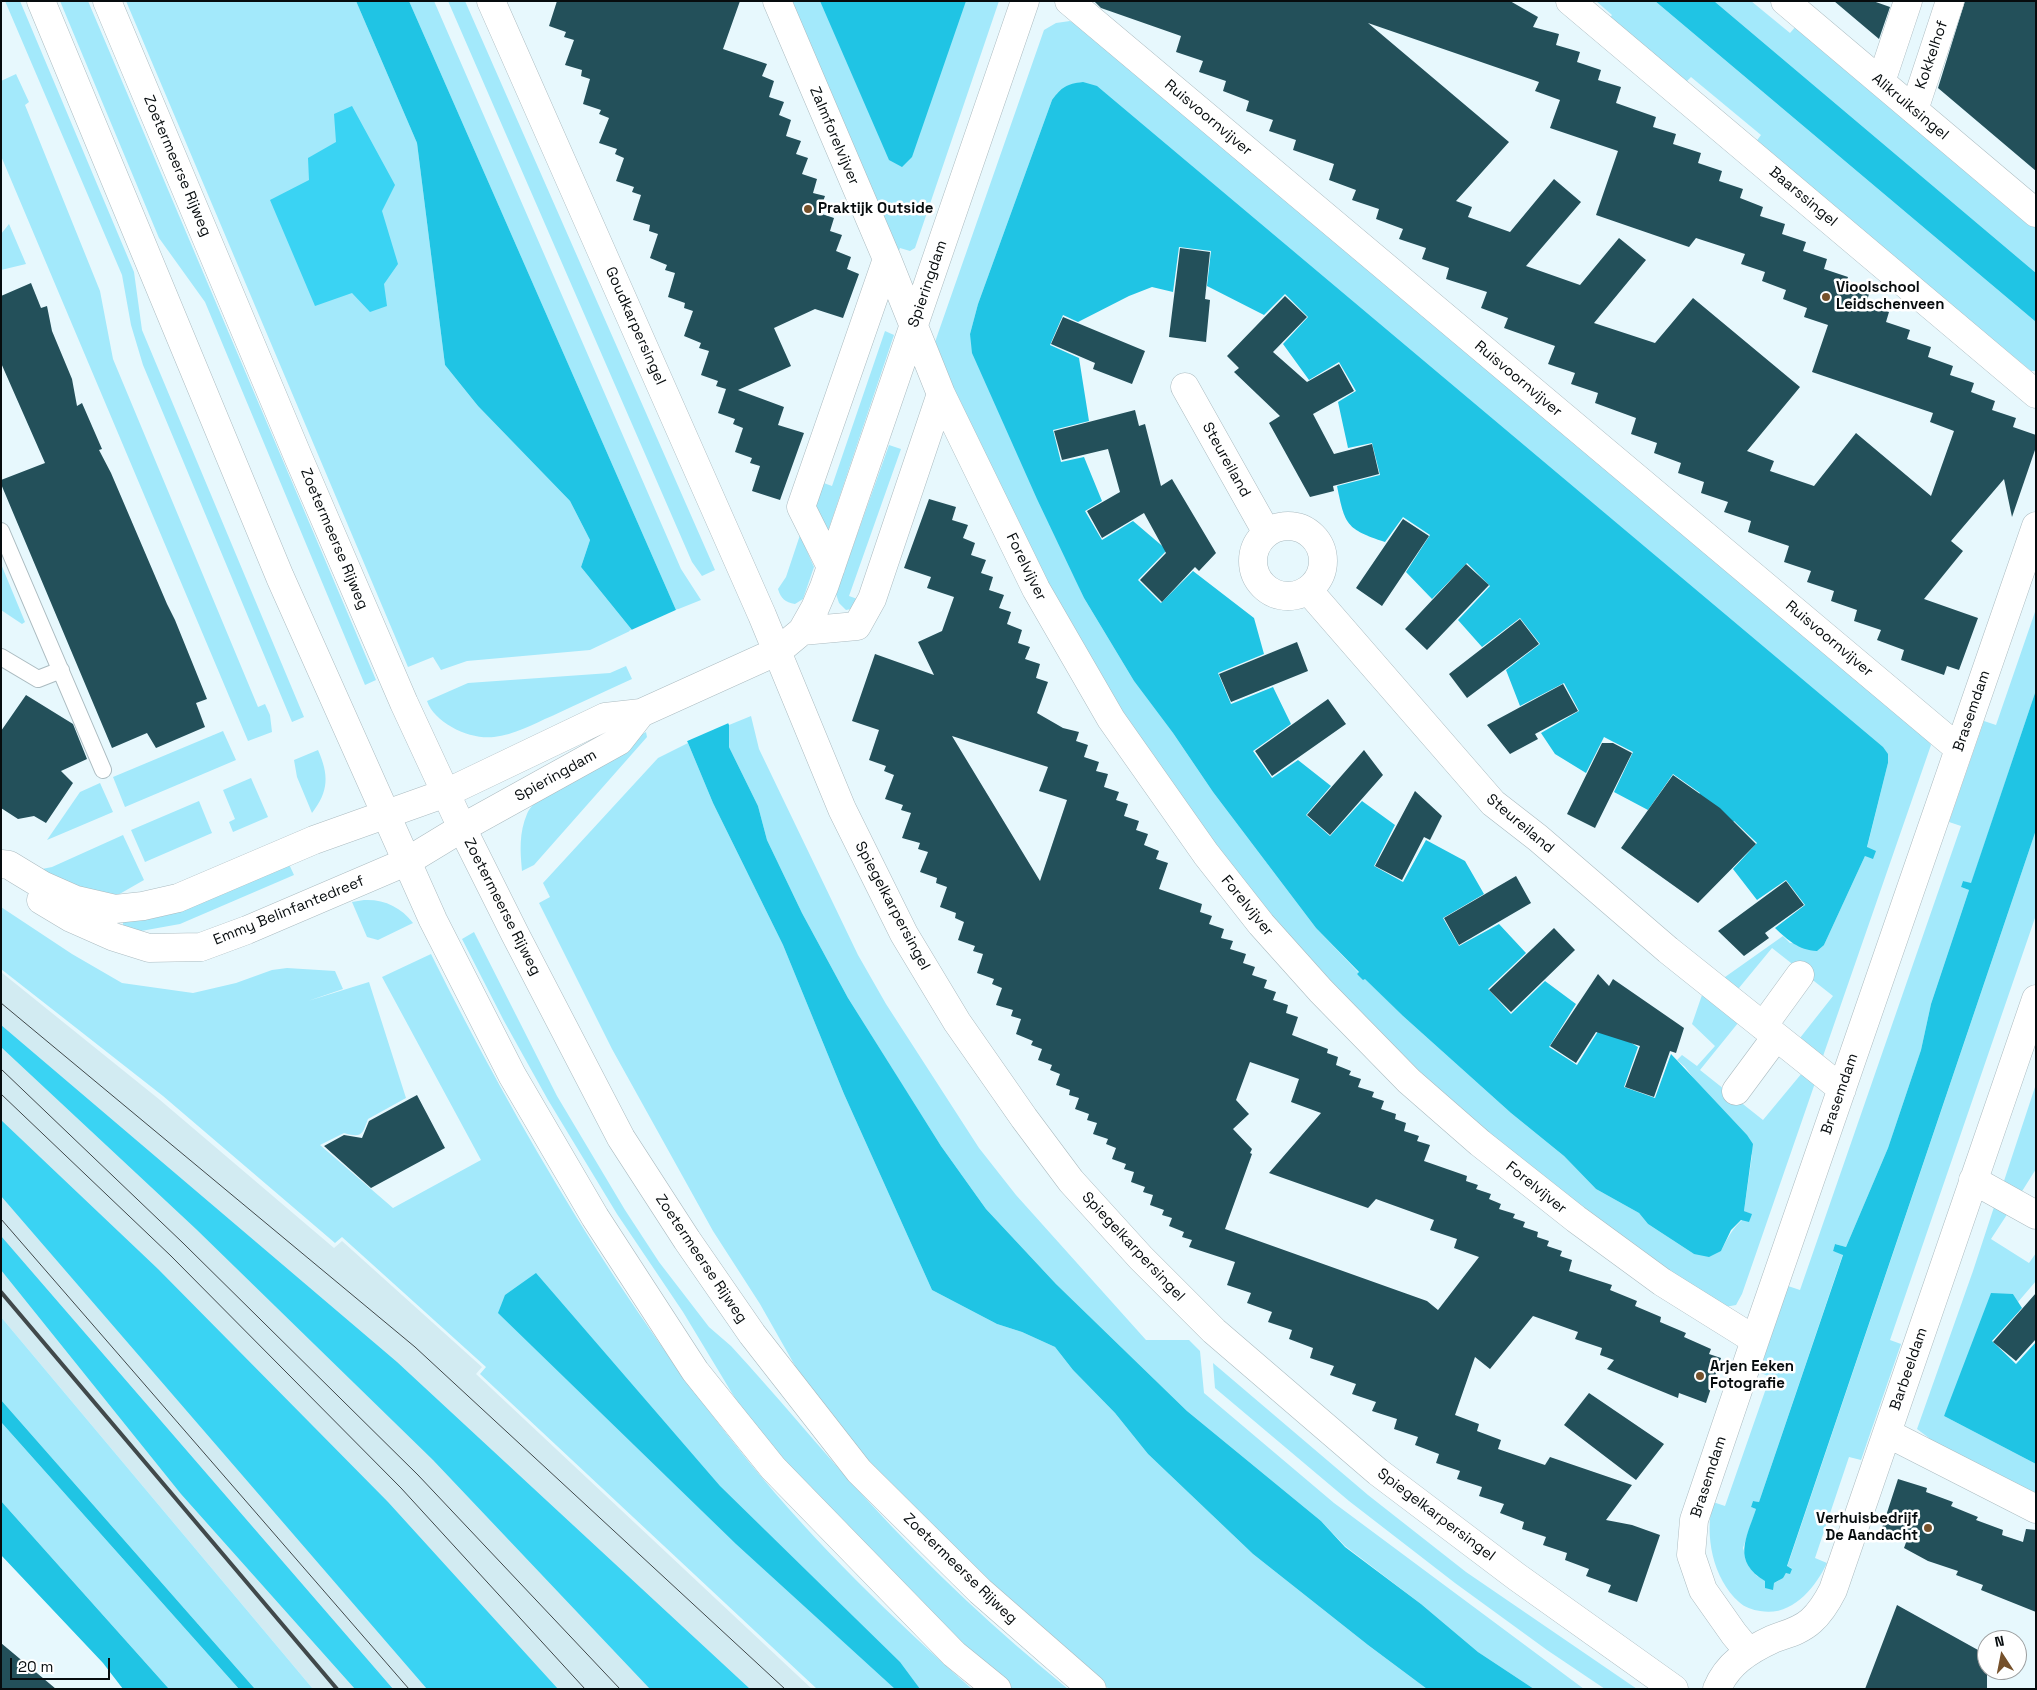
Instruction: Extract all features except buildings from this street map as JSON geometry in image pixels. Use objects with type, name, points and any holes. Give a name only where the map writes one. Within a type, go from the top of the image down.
[{"type":"street","points":[[41,1],[280,577],[384,815],[439,934],[512,1075],[595,1216],[695,1371],[773,1468],[954,1654],[997,1689]]},
{"type":"street","name":"Zoetermeerse Rijweg","points":[[107,1],[299,459],[404,703],[462,828],[559,1021],[621,1138],[687,1240],[752,1334],[860,1470],[980,1591],[1092,1689]]},
{"type":"street","name":"Goudkarpersingel","points":[[491,1],[778,651]]},
{"type":"street","name":"Zalmforelvijver","points":[[777,1],[914,326]]},
{"type":"street","name":"Spieringdam","points":[[446,792],[605,717],[649,709],[778,651],[802,631],[815,608],[831,567],[1025,1]]},
{"type":"street","name":"Baarssingel","points":[[1570,1],[2036,394]]},
{"type":"street","name":"Alikruiksingel","points":[[1784,1],[2036,213]]},
{"type":"street","points":[[1881,82],[1908,1]]},
{"type":"street","name":"Kokkelhof","points":[[1914,110],[1950,1]]},
{"type":"street","name":"Ruisvoornvijver","points":[[1076,4],[1959,749]]},
{"type":"street","points":[[831,567],[801,507],[887,259]]},
{"type":"street","name":"Forelvijver","points":[[914,326],[941,394],[1036,589],[1111,719],[1206,854],[1261,924],[1321,992],[1409,1080],[1480,1143],[1576,1219],[1662,1282],[1755,1340]]},
{"type":"street","name":"Steureiland","points":[[1185,387],[1267,534]]},
{"type":"street","points":[[802,631],[857,626],[872,599],[941,394]]},
{"type":"street","points":[[1288,526],[1300,528],[1317,541],[1322,551],[1324,562],[1322,573],[1308,590],[1297,595],[1285,596],[1274,593],[1264,586],[1257,576],[1254,565],[1254,553],[1259,542],[1267,534],[1278,528],[1288,526]]},
{"type":"street","name":"Brasemdam","points":[[1749,1652],[1703,1590],[1691,1555],[1694,1520],[2036,526]]},
{"type":"street","name":"Steureiland","points":[[1308,590],[1493,803],[1538,838],[1668,950],[1842,1089]]},
{"type":"street","name":"Spiegelkarpersingel","points":[[778,651],[842,808],[904,934],[958,1022],[1024,1118],[1071,1181],[1141,1258],[1214,1331],[1378,1472],[1517,1577],[1674,1689]]},
{"type":"street","name":"Spieringdam","points":[[462,828],[619,741],[649,709]]},
{"type":"street","points":[[1,864],[9,866],[42,885],[76,900],[115,909],[143,906],[178,898],[314,840],[446,792]]},
{"type":"street","name":"Emmy Belinfantedreef","points":[[1,876],[71,918],[114,937],[149,948],[201,947],[247,930],[406,862],[462,828]]},
{"type":"street","points":[[1736,1091],[1800,975]]},
{"type":"street","name":"Barbeeldam","points":[[1717,1689],[1721,1679],[1731,1665],[1749,1652],[1810,1622],[1824,1608],[1833,1590],[2036,999]]},
{"type":"street","points":[[1973,1180],[2036,1214]]},
{"type":"street","points":[[1887,1433],[2036,1509]]},
{"type":"lane","points":[[1,531],[103,770]]},
{"type":"lane","points":[[1,657],[38,679],[61,670]]},
{"type":"shaded area","points":[[5,1],[20,1],[134,272],[142,330],[304,717],[292,722],[143,365],[131,325],[122,275]]},
{"type":"shaded area","points":[[60,1],[88,1],[376,680],[365,685],[205,302],[159,238]]},
{"type":"shaded area","points":[[126,1],[356,1],[417,143],[445,365],[478,406],[570,501],[590,540],[581,567],[632,630],[590,650],[467,661],[441,670],[433,657],[408,667]]},
{"type":"shaded area","points":[[356,1],[409,1],[676,610],[729,725],[729,747],[758,806],[767,840],[802,913],[848,998],[941,1146],[986,1209],[1056,1284],[1187,1411],[1321,1521],[1345,1547],[1421,1604],[1478,1652],[1534,1689],[1427,1689],[1253,1554],[1148,1454],[1115,1413],[1073,1370],[1055,1347],[1022,1332],[997,1324],[932,1290],[844,1094],[783,945],[713,803],[688,743],[632,630],[581,567],[590,540],[570,501],[478,406],[445,365],[417,143]]},
{"type":"shaded area","points":[[409,1],[434,1],[681,569],[701,600],[676,610]]},
{"type":"shaded area","points":[[448,1],[465,1],[715,570],[702,576],[692,562]]},
{"type":"shaded area","points":[[783,1],[999,1],[915,248],[910,251],[900,248],[895,262]]},
{"type":"shaded area","points":[[820,1],[966,1],[912,157],[902,167],[889,160]]},
{"type":"shaded area","points":[[1596,1],[1655,1],[2036,322],[2036,371],[2031,371],[1755,143],[1761,135],[1691,77],[1684,84],[1608,20],[1612,15]]},
{"type":"shaded area","points":[[1655,1],[1714,1],[2036,273],[2036,322]]},
{"type":"shaded area","points":[[1714,1],[1751,1],[1790,33],[1797,25],[2036,226],[2036,273]]},
{"type":"shaded area","points":[[1070,21],[1085,30],[1923,734],[1931,745],[1821,1062],[1796,1043],[1833,996],[1772,948],[1734,994],[1718,982],[1783,936],[1790,943],[1824,945],[1865,856],[1888,763],[1052,100],[978,304],[970,334],[1084,598],[1134,681],[1173,733],[1213,792],[1316,928],[1359,973],[1357,974],[1365,978],[1403,1016],[1511,1113],[1564,1156],[1596,1189],[1639,1213],[1648,1224],[1694,1254],[1721,1251],[1737,1225],[1751,1214],[1744,1211],[1752,1155],[1685,1067],[1677,1060],[1682,1055],[1697,1066],[1715,1046],[1692,1024],[1702,995],[1738,1023],[1700,1070],[1763,1120],[1802,1073],[1815,1083],[1742,1294],[1736,1305],[1725,1307],[1557,1196],[1348,1011],[1203,838],[1083,655],[938,359],[935,342],[1044,30],[1056,23]]},
{"type":"shaded area","points":[[16,74],[29,102],[25,105],[100,291],[113,359],[258,707],[265,704],[270,715],[272,732],[248,741],[1,156],[1,81]]},
{"type":"shaded area","points":[[1083,82],[1097,86],[1883,747],[1888,754],[1888,763],[1867,847],[1876,851],[1873,859],[1865,856],[1824,945],[1817,951],[1804,949],[1789,940],[1775,928],[1805,905],[1786,880],[1757,900],[1733,869],[1757,843],[1734,821],[1715,840],[1682,818],[1700,793],[1673,774],[1648,810],[1614,792],[1633,752],[1604,737],[1586,773],[1555,754],[1541,733],[1579,711],[1564,683],[1520,706],[1506,670],[1540,644],[1520,618],[1482,647],[1458,620],[1490,586],[1467,563],[1432,599],[1406,572],[1430,535],[1403,517],[1385,542],[1362,533],[1349,524],[1342,509],[1337,486],[1380,475],[1372,443],[1348,448],[1338,402],[1356,391],[1339,362],[1309,380],[1283,344],[1308,317],[1285,294],[1264,315],[1207,286],[1211,251],[1179,247],[1173,292],[1152,287],[1129,296],[1078,322],[1063,315],[1050,345],[1079,358],[1089,421],[1053,430],[1061,462],[1084,457],[1102,501],[1085,511],[1102,540],[1133,521],[1167,550],[1138,580],[1161,603],[1193,571],[1254,618],[1264,654],[1218,673],[1231,704],[1273,687],[1291,724],[1253,751],[1272,778],[1298,760],[1331,786],[1306,815],[1330,836],[1362,801],[1395,825],[1374,866],[1403,882],[1426,840],[1465,861],[1484,894],[1443,918],[1459,946],[1499,924],[1526,953],[1488,989],[1511,1014],[1545,981],[1576,1004],[1549,1047],[1577,1065],[1602,1025],[1638,1047],[1624,1087],[1655,1098],[1671,1054],[1747,1135],[1753,1144],[1744,1211],[1752,1214],[1749,1222],[1741,1220],[1731,1230],[1721,1251],[1709,1257],[1694,1254],[1648,1224],[1639,1213],[1596,1189],[1564,1156],[1511,1113],[1403,1016],[1365,979],[1363,980],[1357,974],[1359,972],[1316,928],[1213,792],[1173,733],[1134,681],[1084,598],[1037,499],[972,353],[970,334],[978,304],[1052,100],[1065,87]]},
{"type":"shaded area","points":[[352,106],[395,185],[382,211],[398,264],[384,284],[387,306],[370,312],[352,293],[315,306],[270,200],[309,180],[308,158],[336,142],[334,114]]},
{"type":"shaded area","points":[[9,224],[26,264],[1,270],[1,234]]},
{"type":"shaded area","points":[[885,331],[894,335],[828,531],[821,527],[811,501],[818,481],[832,486]]},
{"type":"shaded area","points":[[889,445],[901,449],[849,596],[863,601],[846,610],[839,603],[836,594]]},
{"type":"shaded area","points":[[800,535],[814,567],[803,599],[795,604],[784,600],[778,589],[786,577]]},
{"type":"shaded area","points":[[1,564],[25,622],[22,624],[1,610]]},
{"type":"shaded area","points":[[2036,609],[2036,690],[1971,884],[1963,881],[1961,887],[1969,890],[1931,1004],[1921,1050],[1888,1148],[1846,1247],[1835,1244],[1833,1251],[1843,1254],[1759,1502],[1753,1501],[1751,1507],[1756,1509],[1743,1548],[1750,1568],[1757,1576],[1766,1581],[1774,1583],[1778,1581],[1792,1568],[1787,1567],[2036,830],[2036,915],[1890,1340],[1901,1344],[1861,1460],[1849,1457],[1815,1558],[1827,1563],[1809,1591],[1792,1605],[1772,1612],[1754,1610],[1741,1604],[1730,1592],[1717,1569],[1710,1542],[1710,1515],[1713,1502],[1725,1506],[1770,1377],[1759,1372],[1788,1286],[1800,1290],[1961,826],[1949,822],[1984,721],[1996,725]]},
{"type":"shaded area","points":[[626,666],[632,679],[531,726],[501,736],[475,736],[455,729],[438,717],[427,701],[468,683],[610,673]]},
{"type":"shaded area","points":[[2036,690],[2036,830],[1787,1566],[1792,1569],[1790,1574],[1786,1573],[1783,1578],[1774,1583],[1773,1590],[1765,1588],[1765,1581],[1748,1566],[1745,1557],[1746,1540],[1756,1509],[1751,1507],[1753,1501],[1759,1502],[1843,1255],[1833,1251],[1835,1244],[1846,1247],[1888,1148],[1921,1050],[1931,1004],[1969,890],[1961,887],[1963,881],[1971,883]]},
{"type":"shaded area","points":[[751,716],[759,749],[858,955],[886,1004],[979,1148],[1016,1195],[1146,1340],[1189,1340],[1200,1351],[1204,1393],[1334,1503],[1584,1689],[1534,1689],[1478,1652],[1421,1604],[1345,1546],[1321,1521],[1187,1411],[1056,1284],[986,1209],[941,1146],[848,998],[802,913],[767,840],[758,806],[729,747],[729,725]]},
{"type":"shaded area","points":[[223,731],[236,760],[125,807],[113,777]]},
{"type":"shaded area","points":[[646,732],[647,737],[534,865],[522,871],[521,835],[527,814],[534,804],[546,792],[580,769]]},
{"type":"shaded area","points":[[688,743],[713,803],[783,945],[844,1094],[932,1290],[997,1324],[1022,1332],[1055,1347],[1073,1370],[1115,1413],[1148,1454],[1253,1554],[1427,1689],[1109,1689],[1004,1600],[867,1462],[798,1371],[760,1304],[713,1231],[612,1049],[539,903],[550,897],[543,883],[658,758]]},
{"type":"shaded area","points":[[318,750],[324,767],[326,783],[322,797],[312,813],[297,777],[294,760]]},
{"type":"shaded area","points":[[251,778],[268,817],[233,832],[229,822],[235,819],[223,790]]},
{"type":"shaded area","points":[[100,783],[113,812],[47,840],[80,792]]},
{"type":"shaded area","points":[[199,801],[212,833],[145,862],[131,830]]},
{"type":"shaded area","points":[[123,835],[144,880],[116,896],[100,896],[32,871],[52,867]]},
{"type":"shaded area","points":[[287,860],[294,875],[180,924],[141,931],[123,928],[123,919]]},
{"type":"shaded area","points":[[364,900],[392,905],[413,923],[378,940],[367,937],[352,902]]},
{"type":"shaded area","points":[[1,907],[72,954],[122,983],[193,993],[236,983],[272,970],[287,968],[335,971],[343,989],[308,1001],[369,982],[406,1098],[368,1119],[363,1132],[360,1134],[344,1133],[320,1145],[393,1208],[481,1160],[382,977],[431,954],[501,1087],[576,1217],[616,1280],[703,1403],[749,1462],[828,1551],[913,1636],[972,1689],[817,1689],[480,1374],[486,1367],[342,1237],[335,1243],[163,1096],[1,969]]},
{"type":"shaded area","points":[[474,932],[557,1096],[625,1210],[659,1262],[709,1327],[731,1346],[852,1483],[940,1576],[1068,1689],[1009,1689],[833,1520],[744,1413],[683,1312],[617,1214],[548,1100],[504,1021],[462,939]]},
{"type":"shaded area","points":[[1,972],[160,1100],[334,1248],[342,1241],[482,1367],[476,1374],[812,1689],[313,1689],[1,1317]]},
{"type":"shaded area","points":[[1,1025],[397,1362],[750,1689],[650,1689],[433,1460],[196,1229],[1,1047]]},
{"type":"shaded area","points":[[2036,1084],[2036,1169],[2019,1196],[2002,1187]]},
{"type":"shaded area","points":[[1,1120],[158,1269],[388,1502],[558,1689],[427,1689],[1,1196]]},
{"type":"shaded area","points":[[1995,1204],[2008,1213],[1991,1239],[2029,1263],[2036,1253],[2036,1281],[2018,1302],[2013,1294],[1944,1416],[2036,1464],[2036,1500],[1928,1443],[1929,1438],[1917,1429]]},
{"type":"shaded area","points":[[1,1236],[393,1689],[355,1689],[181,1494],[1,1270]]},
{"type":"shaded area","points":[[536,1273],[720,1486],[900,1662],[920,1689],[895,1689],[736,1544],[498,1313],[505,1295]]},
{"type":"shaded area","points":[[1991,1293],[2013,1294],[2022,1308],[1992,1341],[2016,1364],[2036,1342],[2036,1464],[1944,1416]]},
{"type":"shaded area","points":[[1,1317],[313,1689],[255,1689],[1,1400]]},
{"type":"shaded area","points":[[1213,1363],[1368,1495],[1466,1572],[1637,1689],[1605,1689],[1547,1650],[1455,1583],[1349,1501],[1215,1388]]},
{"type":"shaded area","points":[[1,1400],[255,1689],[239,1689],[1,1422]]},
{"type":"shaded area","points":[[1,1422],[239,1689],[169,1689],[1,1501]]},
{"type":"shaded area","points":[[1,1501],[169,1689],[123,1689],[103,1663],[1,1555]]},
{"type":"pier","points":[[678,609],[731,722],[685,742],[629,631]]},
{"type":"tram line","points":[[1,1003],[415,1347],[785,1689]]},
{"type":"tram line","points":[[1,1069],[183,1243],[418,1475],[620,1689]]},
{"type":"tram line","points":[[1,1094],[171,1256],[401,1488],[585,1689]]},
{"type":"tram line","points":[[1,1219],[409,1689]]},
{"type":"railway","points":[[1,1292],[337,1689]]},
{"type":"place","name":"Praktijk Outside","points":[[808,209]]},
{"type":"place","name":"Vioolschool Leidschenveen","points":[[1826,297]]},
{"type":"place","name":"Arjen Eeken Fotografie","points":[[1700,1376]]},
{"type":"place","name":"Verhuisbedrijf De Aandacht","points":[[1928,1528]]}]
